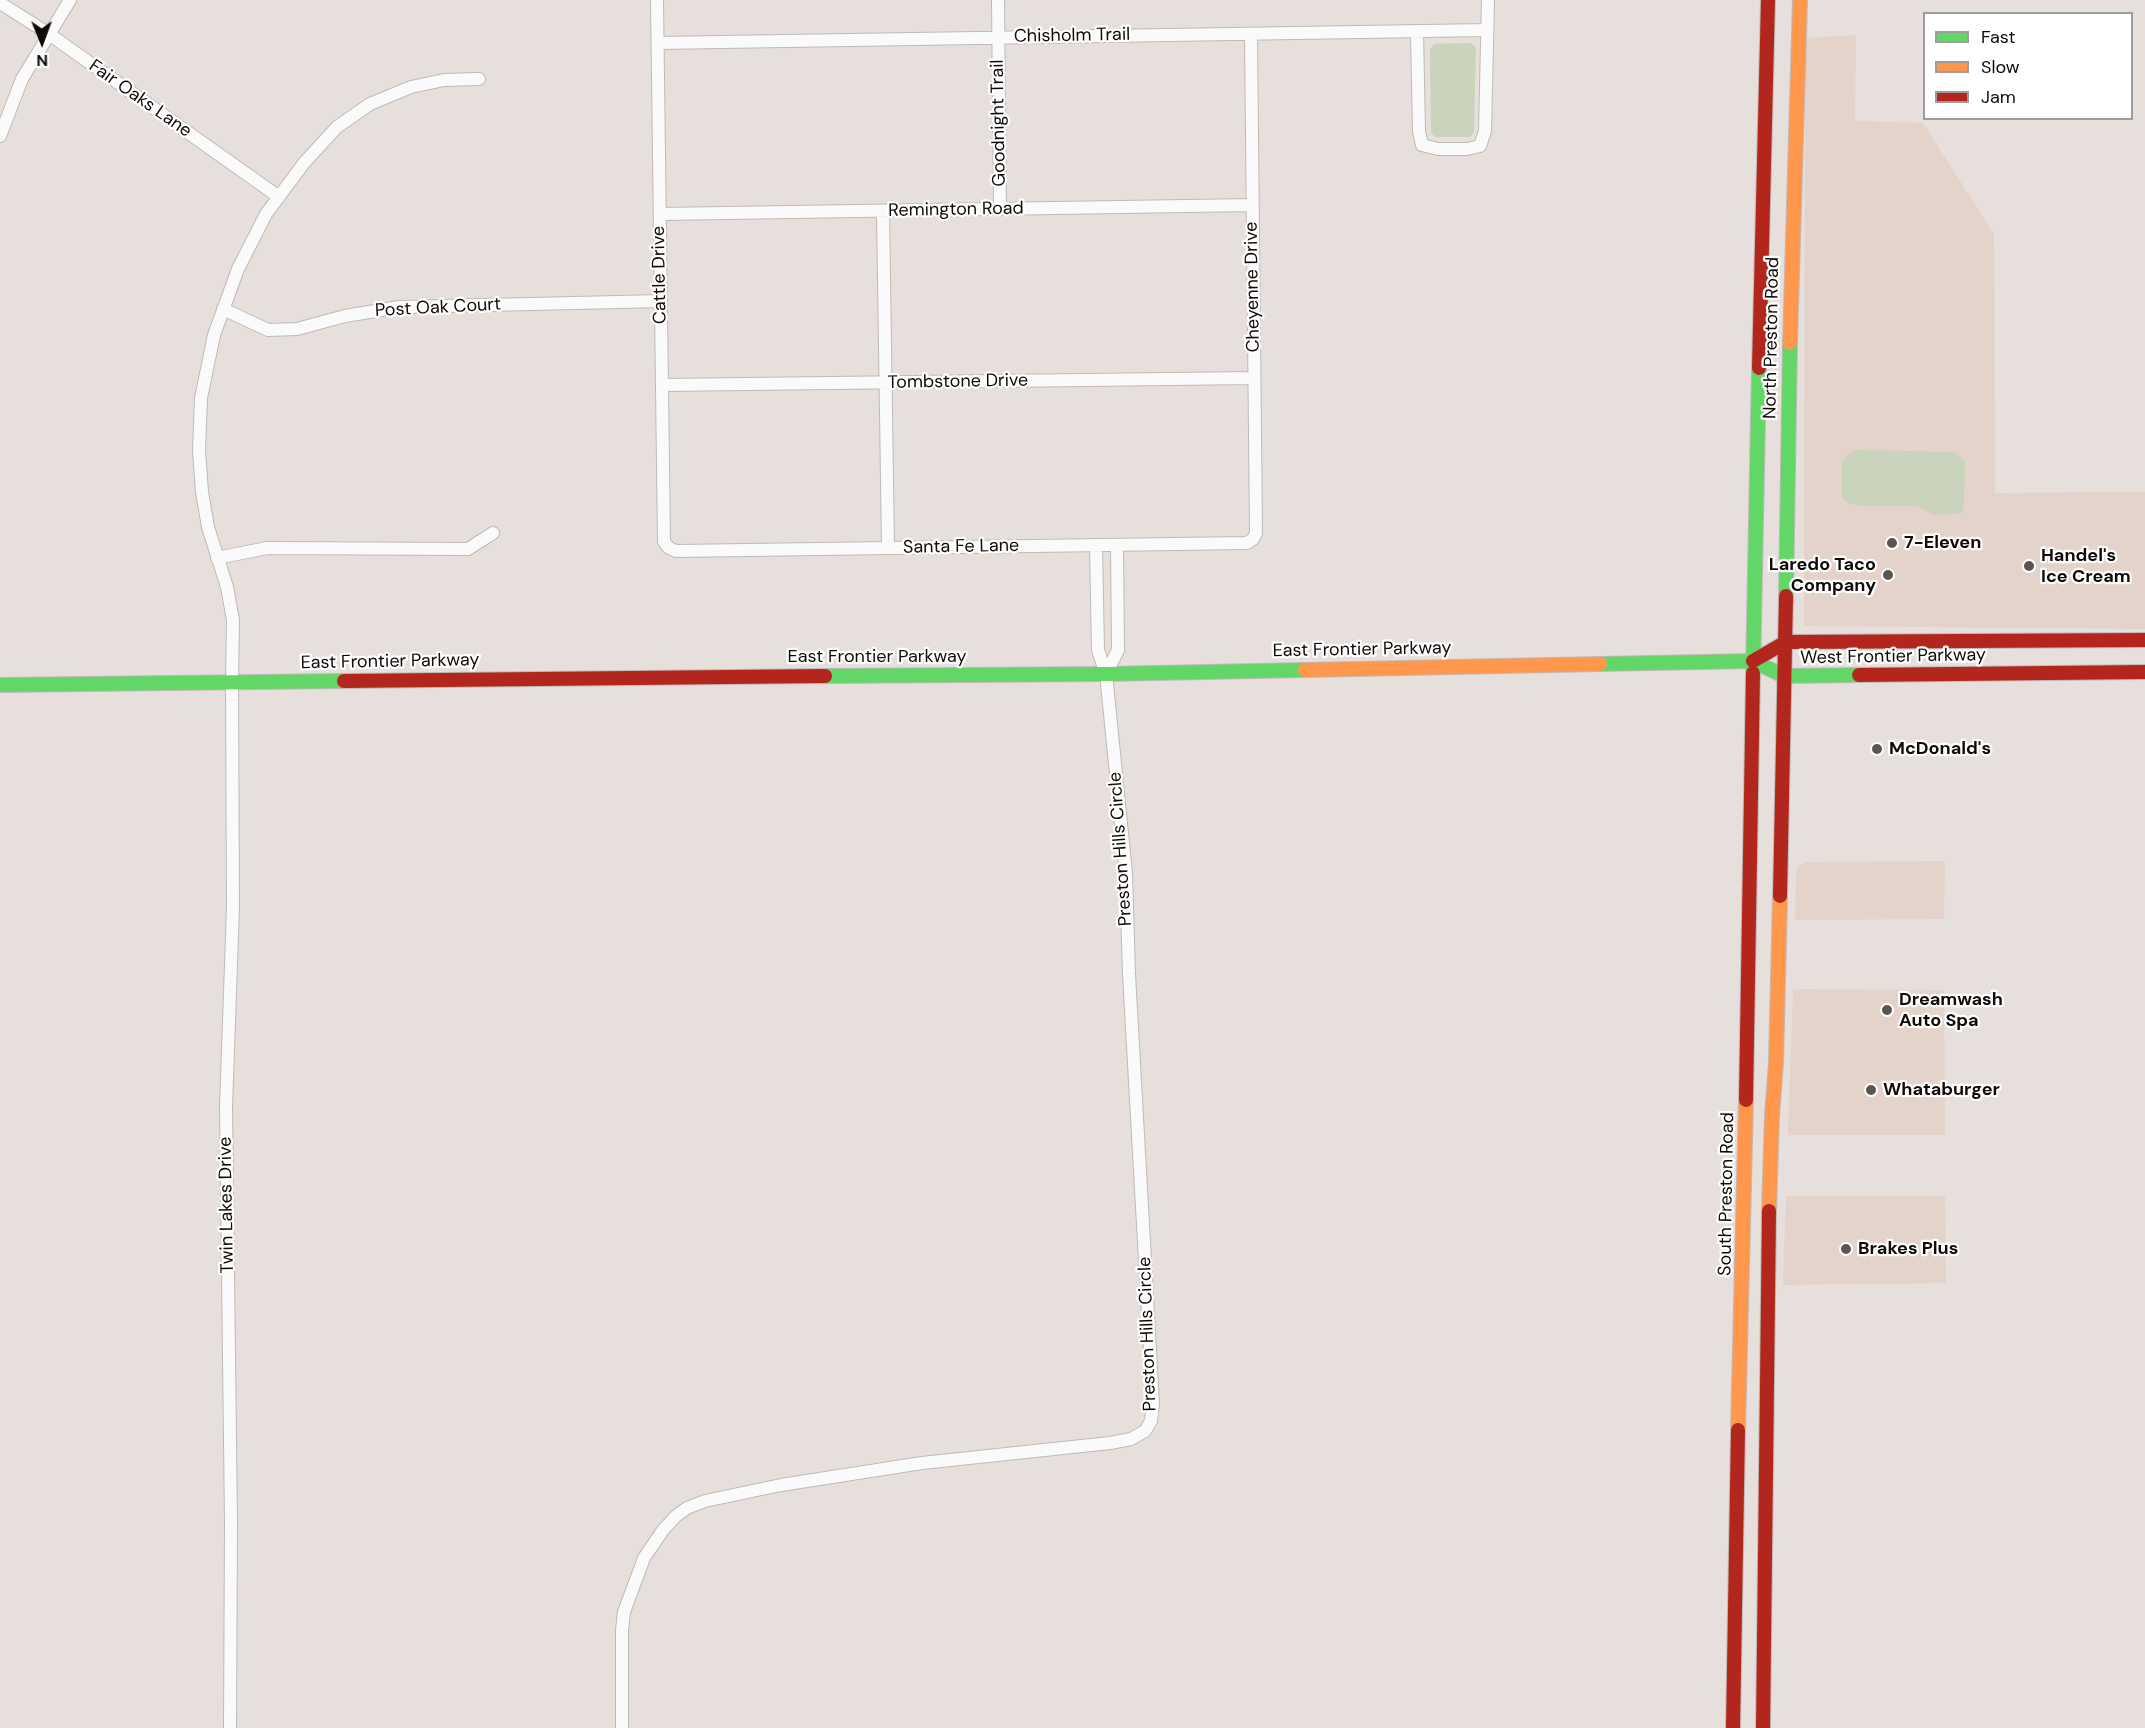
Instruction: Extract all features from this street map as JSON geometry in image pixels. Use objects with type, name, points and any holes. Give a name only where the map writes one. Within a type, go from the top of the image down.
[{"type":"main road","name":"North Preston Road","points":[[1768,0],[1777,251],[1786,642],[1784,676]]},
{"type":"main road","name":"North Preston Road","points":[[1753,661],[1777,251],[1800,0]]},
{"type":"main road","name":"West Frontier Parkway","points":[[1753,661],[1786,642],[2145,640]]},
{"type":"main road","name":"West Frontier Parkway","points":[[1753,661],[1784,676],[2145,672]]},
{"type":"main road","name":"East Frontier Parkway","points":[[0,686],[733,676],[1106,674],[1753,661]]},
{"type":"main road","name":"South Preston Road","points":[[1733,1728],[1734,1571],[1744,1259],[1753,661]]},
{"type":"main road","points":[[1763,1728],[1768,1250],[1776,1035],[1784,676]]},
{"type":"street","points":[[0,136],[22,79],[70,0]]},
{"type":"street","name":"Cattle Drive","points":[[657,0],[664,542],[669,548]]},
{"type":"street","name":"Goodnight Trail","points":[[998,0],[1000,209]]},
{"type":"street","points":[[1417,31],[1419,131],[1422,145],[1438,149],[1467,149],[1480,146],[1485,131],[1488,0]]},
{"type":"street","name":"Fair Oaks Lane","points":[[0,3],[49,34],[279,197]]},
{"type":"street","name":"Chisholm Trail","points":[[658,43],[1487,30]]},
{"type":"street","name":"Cheyenne Drive","points":[[1251,34],[1256,533],[1253,539]]},
{"type":"street","name":"Twin Lakes Drive","points":[[230,1728],[226,1107],[233,907],[233,620],[227,587],[208,527],[202,492],[198,429],[201,398],[208,358],[223,309],[247,250],[258,227],[304,163],[336,127],[370,104],[411,87],[444,80],[479,79]]},
{"type":"street","name":"Remington Road","points":[[660,214],[1252,205]]},
{"type":"street","points":[[883,211],[888,548]]},
{"type":"street","name":"Post Oak Court","points":[[223,309],[268,330],[278,330],[297,329],[345,316],[399,307],[661,301]]},
{"type":"street","name":"Tombstone Drive","points":[[662,386],[1254,378]]},
{"type":"street","points":[[217,558],[267,548],[468,549],[493,533]]},
{"type":"street","name":"Santa Fe Lane","points":[[669,548],[676,551],[1247,543],[1253,539]]},
{"type":"street","points":[[1096,545],[1098,650],[1106,674]]},
{"type":"street","points":[[1106,674],[1118,650],[1116,545]]},
{"type":"street","name":"Preston Hills Circle","points":[[622,1728],[624,1612],[644,1558],[663,1530],[676,1515],[687,1508],[705,1501],[781,1485],[922,1463],[1110,1443],[1131,1439],[1145,1431],[1151,1421],[1153,1404],[1126,873],[1106,674]]},
{"type":"shaded area","points":[[1856,35],[1855,121],[1923,123],[1994,234],[1995,493],[2145,492],[2145,629],[1804,626],[1805,38]]},
{"type":"shaded area","points":[[1945,861],[1944,919],[1795,920],[1796,871],[1804,862]]},
{"type":"shaded area","points":[[1793,989],[1944,990],[1945,1135],[1788,1135]]},
{"type":"shaded area","points":[[1786,1196],[1945,1196],[1946,1283],[1783,1285]]},
{"type":"green space","points":[[1471,43],[1476,47],[1474,132],[1470,137],[1435,137],[1431,133],[1430,49],[1434,44]]},
{"type":"green space","points":[[1855,450],[1955,452],[1965,462],[1962,512],[1934,515],[1918,506],[1860,506],[1848,503],[1842,498],[1842,462]]},
{"type":"traffic: fast","points":[[1786,596],[1790,343]]},
{"type":"traffic: fast","points":[[1753,673],[1759,368]]},
{"type":"traffic: fast","points":[[1600,664],[1753,661],[1784,676],[1859,675]]},
{"type":"traffic: fast","points":[[825,676],[1305,670]]},
{"type":"traffic: fast","points":[[0,685],[344,681]]},
{"type":"traffic: slow","points":[[1790,343],[1800,0]]},
{"type":"traffic: slow","points":[[1305,670],[1600,664]]},
{"type":"traffic: slow","points":[[1769,1211],[1776,1063],[1780,896]]},
{"type":"traffic: slow","points":[[1738,1430],[1746,1100]]},
{"type":"traffic: jam","points":[[1759,368],[1768,0]]},
{"type":"traffic: jam","points":[[1780,896],[1786,596]]},
{"type":"traffic: jam","points":[[1753,661],[1786,642],[2145,640]]},
{"type":"traffic: jam","points":[[1859,675],[2145,672]]},
{"type":"traffic: jam","points":[[1746,1100],[1753,673]]},
{"type":"traffic: jam","points":[[344,681],[825,676]]},
{"type":"traffic: jam","points":[[1763,1728],[1769,1211]]},
{"type":"traffic: jam","points":[[1733,1728],[1738,1430]]},
{"type":"place","name":"7-Eleven","points":[[1892,543]]},
{"type":"place","name":"Handel's Ice Cream","points":[[2029,566]]},
{"type":"place","name":"Laredo Taco Company","points":[[1888,575]]},
{"type":"place","name":"McDonald's","points":[[1877,749]]},
{"type":"place","name":"Dreamwash Auto Spa","points":[[1887,1010]]},
{"type":"place","name":"Whataburger","points":[[1871,1090]]},
{"type":"place","name":"Brakes Plus","points":[[1846,1249]]}]
